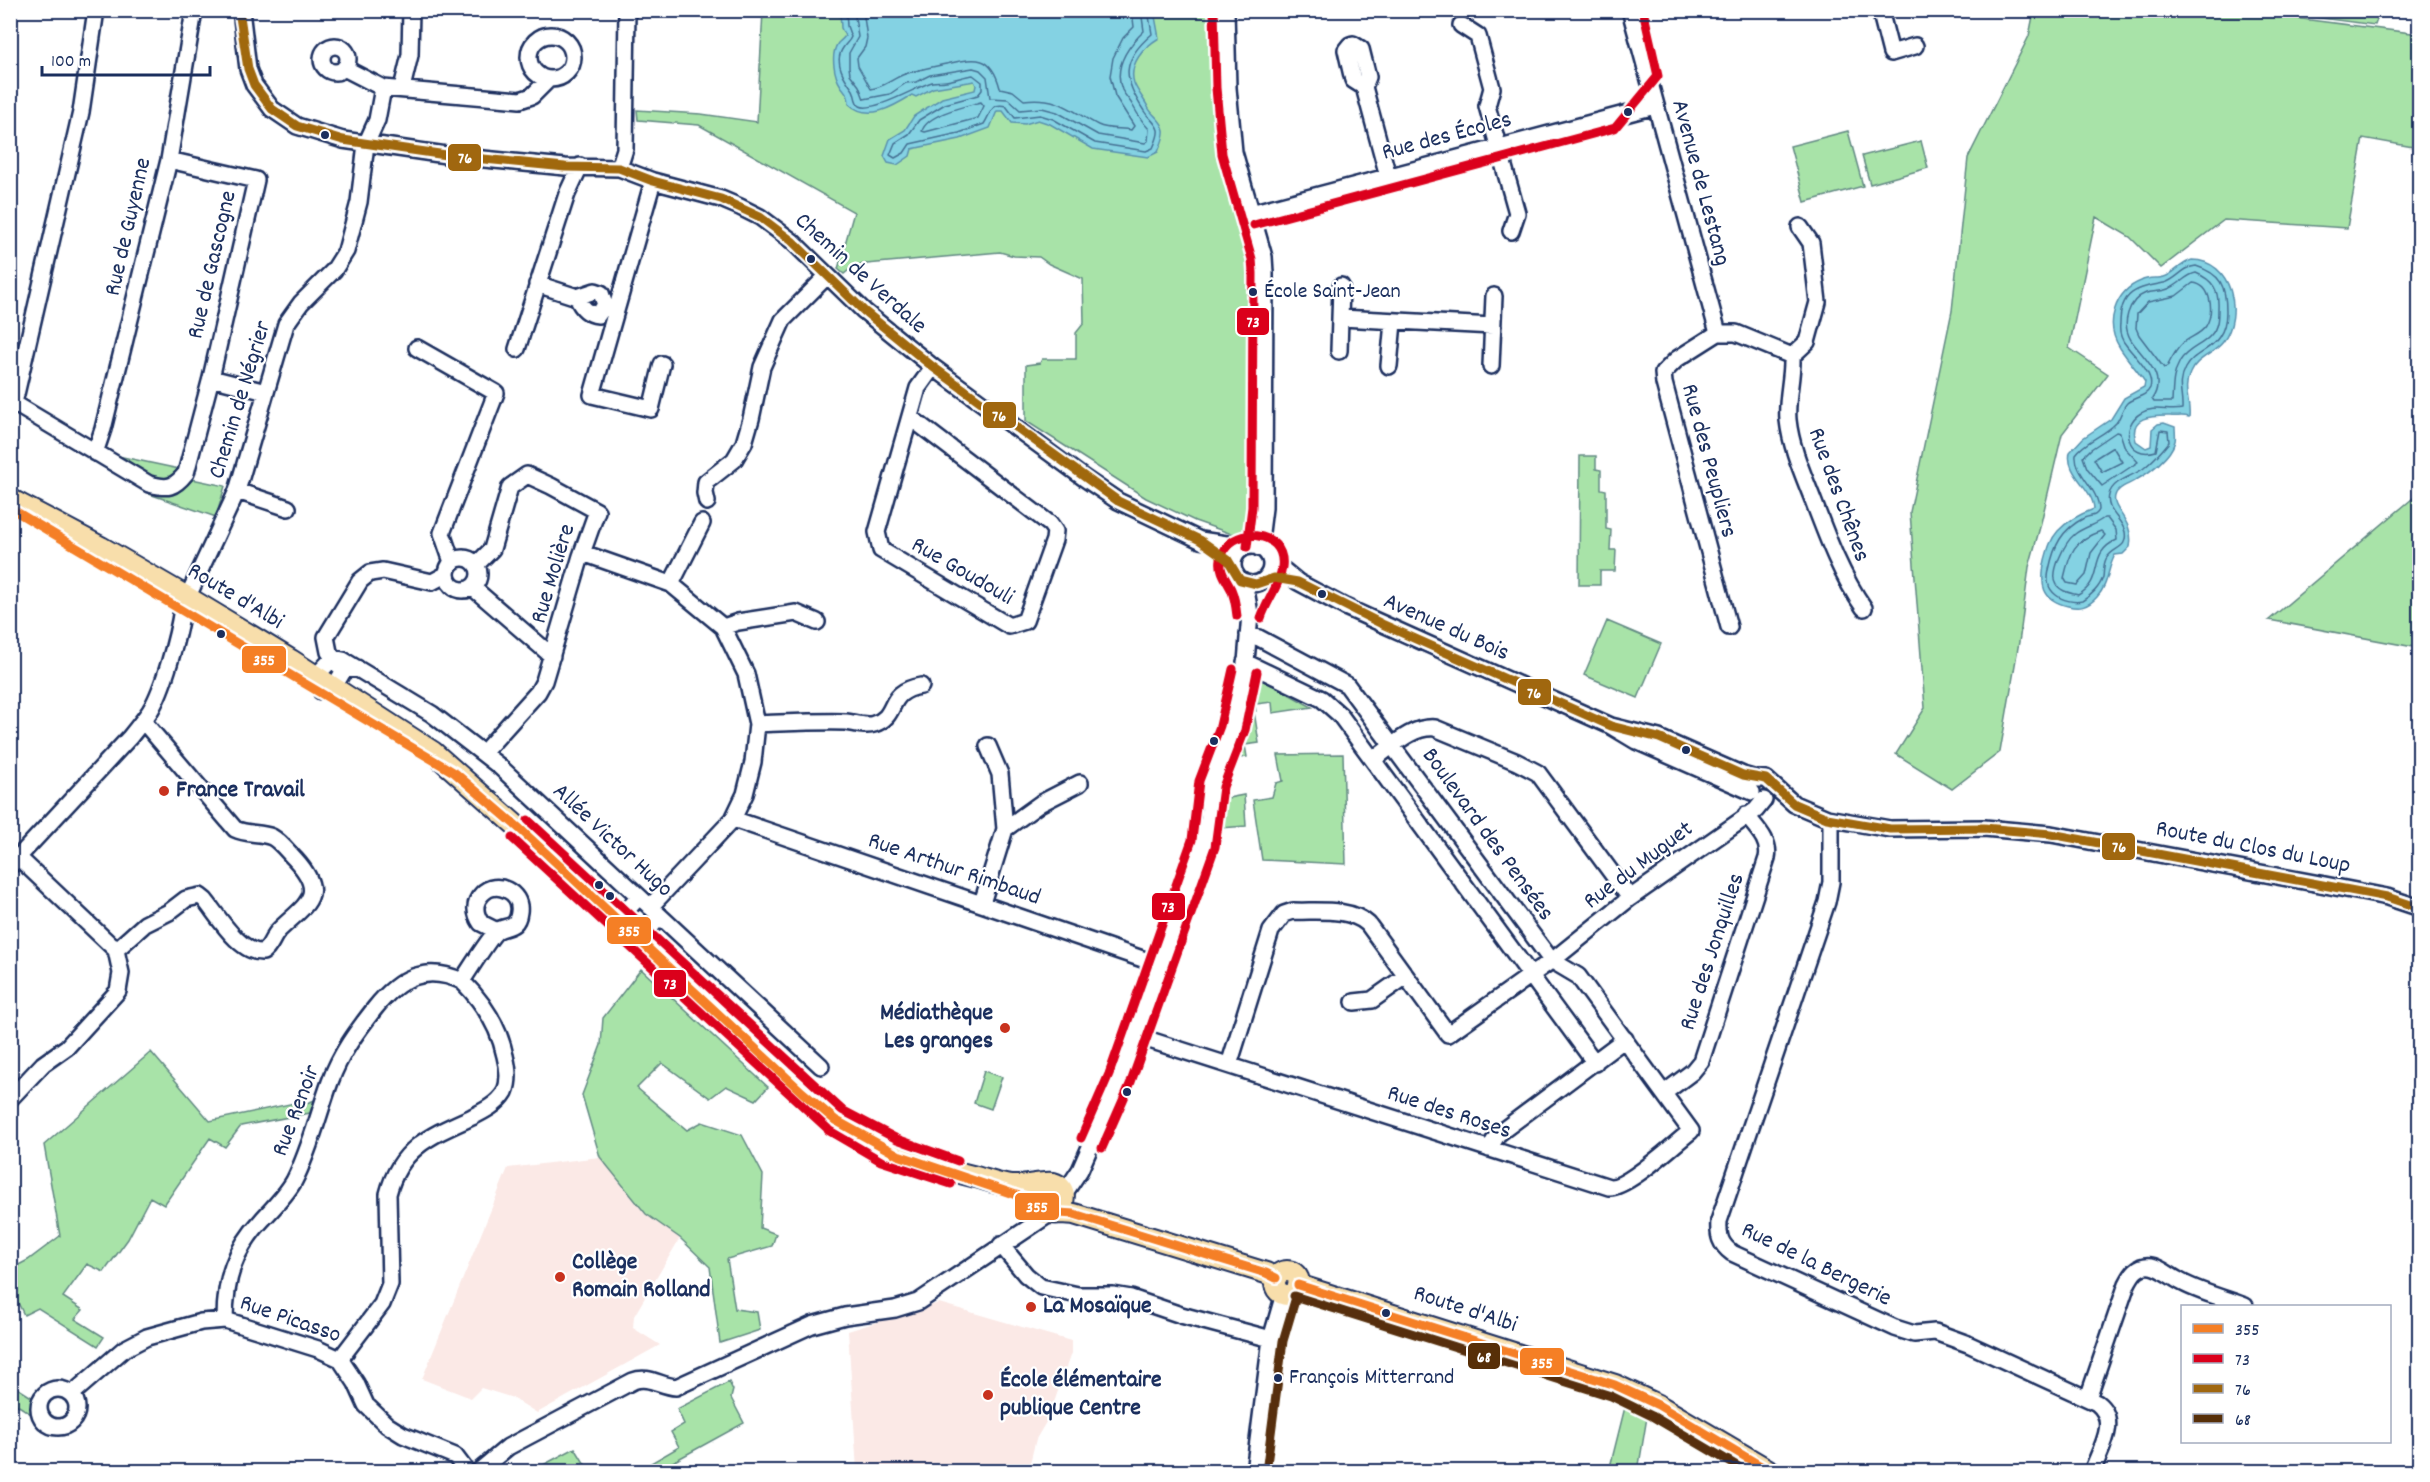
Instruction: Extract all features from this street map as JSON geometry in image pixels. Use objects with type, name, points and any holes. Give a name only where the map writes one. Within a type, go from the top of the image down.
[{"type":"main road","name":"Route d'Albi","points":[[10,499],[62,525],[184,603]]},
{"type":"main road","name":"Route d'Albi","points":[[10,508],[184,603],[334,679],[455,773],[520,829],[638,941],[835,1120],[898,1155],[1076,1205],[1198,1252]]},
{"type":"main road","name":"Route d'Albi","points":[[1050,1199],[1074,1214],[1266,1273],[1286,1286],[1615,1384],[1772,1472]]},
{"type":"street","points":[[95,453],[12,402],[81,112],[96,10]]},
{"type":"street","name":"Rue de Guyenne","points":[[95,453],[112,394],[169,160],[194,11],[192,10]]},
{"type":"street","points":[[402,88],[410,55],[411,10]]},
{"type":"street","points":[[618,168],[625,150],[627,10]]},
{"type":"street","points":[[1226,10],[1234,152],[1264,257],[1265,273],[1264,508],[1258,551],[1270,570],[1250,614]]},
{"type":"street","name":"Avenue de Lestang","points":[[1630,10],[1718,333]]},
{"type":"street","points":[[1880,10],[1891,53],[1915,46]]},
{"type":"street","name":"Chemin de Verdale","points":[[240,11],[248,69],[261,98],[272,109],[297,126],[343,140],[453,156],[565,167],[618,168],[653,181],[722,199],[740,207],[777,230],[864,311],[933,367],[1118,501],[1200,540],[1233,566]]},
{"type":"street","points":[[1461,25],[1478,36],[1492,88],[1487,106],[1517,213],[1512,231]]},
{"type":"street","points":[[344,68],[383,88],[520,100],[532,96],[549,79]]},
{"type":"street","points":[[1364,87],[1388,176]]},
{"type":"street","name":"Chemin de Négrier","points":[[15,862],[143,721],[157,697],[180,624],[184,603],[237,491],[286,324],[301,303],[334,270],[346,251],[359,202],[366,144],[376,120],[383,88]]},
{"type":"street","name":"Rue des Écoles","points":[[1251,213],[1655,106]]},
{"type":"street","name":"Rue de Gascogne","points":[[95,453],[149,484],[162,488],[176,485],[186,473],[211,378],[256,180],[169,160]]},
{"type":"street","points":[[517,349],[567,194],[580,166]]},
{"type":"street","points":[[653,181],[592,395],[651,409],[662,364]]},
{"type":"street","points":[[1718,333],[1736,333],[1792,356],[1807,342],[1818,302],[1811,243],[1800,227]]},
{"type":"street","points":[[707,502],[706,482],[734,460],[744,443],[762,367],[783,320],[827,276]]},
{"type":"street","points":[[537,284],[577,297]]},
{"type":"street","points":[[1339,351],[1341,286]]},
{"type":"street","points":[[1491,366],[1494,296]]},
{"type":"street","points":[[1341,318],[1493,326]]},
{"type":"street","points":[[1389,366],[1393,322]]},
{"type":"street","name":"Rue des Peupliers","points":[[1718,333],[1677,359],[1663,373],[1729,627]]},
{"type":"street","points":[[334,679],[333,658],[326,637],[360,581],[370,573],[383,571],[432,582],[449,568],[462,558],[476,565],[478,577],[472,587],[461,590],[451,585],[449,568],[442,532],[496,393],[417,348]]},
{"type":"street","name":"Rue des Chênes","points":[[1792,356],[1793,376],[1788,397],[1791,439],[1822,524],[1848,585],[1864,608]]},
{"type":"street","name":"Rue Goudouli","points":[[911,418],[1050,524],[1055,531],[1054,540],[1025,621],[1009,626],[881,550],[877,532],[918,388],[933,367]]},
{"type":"street","name":"Rue de Gascogne","points":[[211,378],[266,392]]},
{"type":"street","name":"Rue Molière","points":[[476,565],[492,549],[510,487],[527,475],[597,511],[544,681],[538,692],[483,753]]},
{"type":"street","points":[[237,491],[288,508]]},
{"type":"street","points":[[671,584],[702,523]]},
{"type":"street","name":"Chemin de Verdale","points":[[1200,540],[1258,551]]},
{"type":"street","points":[[478,1472],[508,1447],[633,1381],[649,1379],[667,1387],[676,1387],[812,1325],[845,1316],[895,1309],[918,1302],[1017,1234],[1019,1227],[1080,1170],[1120,1077],[1204,843],[1212,783],[1236,715],[1243,687],[1250,614],[1247,596],[1233,566],[1235,557],[1258,551]]},
{"type":"street","name":"Avenue du Bois","points":[[1258,551],[1298,582],[1382,624],[1611,726],[1636,741],[1759,794]]},
{"type":"street","points":[[583,553],[671,584],[723,627],[746,674],[757,724],[753,762],[733,819],[650,907],[617,921]]},
{"type":"street","name":"Avenue du Bois","points":[[1264,580],[1274,578],[1298,582]]},
{"type":"street","points":[[1240,580],[1248,584],[1264,580]]},
{"type":"street","name":"Rue Molière","points":[[472,587],[552,656]]},
{"type":"street","points":[[723,627],[738,621],[796,614],[817,622]]},
{"type":"street","name":"Boulevard des Pensées","points":[[1248,635],[1269,643],[1347,685],[1394,745],[1551,960],[1578,976],[1664,1093]]},
{"type":"street","name":"Allée Victor Hugo","points":[[333,658],[343,660],[334,679],[432,714],[483,753],[821,1066]]},
{"type":"street","name":"Boulevard des Pensées","points":[[1245,662],[1332,706],[1595,1063]]},
{"type":"street","points":[[757,724],[847,722],[872,725],[886,718],[897,696],[906,689],[921,686]]},
{"type":"street","points":[[116,950],[152,919],[169,912],[193,896],[200,896],[241,944],[249,950],[263,952],[275,934],[305,908],[311,898],[312,888],[309,878],[282,844],[273,837],[244,834],[236,829],[143,721]]},
{"type":"street","points":[[1373,760],[1415,730],[1425,727],[1435,728],[1531,768],[1548,785],[1630,898]]},
{"type":"street","points":[[982,903],[1005,829],[1000,774],[988,746]]},
{"type":"street","points":[[1005,829],[1041,803],[1080,783]]},
{"type":"street","name":"Rue du Muguet","points":[[1406,976],[1448,1034],[1551,960],[1630,898],[1746,815],[1759,794],[1773,792],[1773,785]]},
{"type":"street","name":"Route du Clos du Loup","points":[[1773,785],[1794,804]]},
{"type":"street","name":"Route du Clos du Loup","points":[[1759,794],[1794,804],[1829,819],[1890,829],[1984,828],[2051,834],[2387,897],[2420,908]]},
{"type":"street","name":"Rue des Jonquilles","points":[[1664,1093],[1692,1072],[1701,1061],[1767,858],[1769,851],[1764,837],[1746,815]]},
{"type":"street","name":"Rue Arthur Rimbaud","points":[[733,819],[1160,965]]},
{"type":"street","name":"Rue de la Bergerie","points":[[1829,819],[1831,882],[1827,902],[1719,1221],[1718,1236],[1732,1253],[1895,1328],[1914,1334],[1935,1332],[1968,1344],[2088,1398],[2105,1409],[2109,1417],[2109,1427],[2092,1472]]},
{"type":"street","points":[[10,1100],[43,1064],[67,1047],[118,992],[121,972],[116,950],[15,862]]},
{"type":"street","points":[[638,941],[650,907]]},
{"type":"street","points":[[1229,1065],[1271,931],[1284,914],[1293,911],[1349,914],[1360,917],[1368,924],[1406,976],[1372,1000],[1354,1002]]},
{"type":"street","points":[[340,1359],[382,1304],[390,1284],[388,1194],[391,1183],[403,1161],[424,1140],[484,1111],[496,1103],[504,1092],[508,1072],[504,1048],[487,1010],[462,981],[497,931]]},
{"type":"street","name":"Rue Renoir","points":[[225,1320],[228,1277],[235,1260],[246,1240],[292,1185],[304,1158],[330,1081],[352,1038],[384,997],[415,975],[439,973],[462,981]]},
{"type":"street","name":"Rue des Roses","points":[[1134,1035],[1599,1185],[1616,1188],[1691,1131],[1664,1093]]},
{"type":"street","points":[[1489,1149],[1498,1134],[1625,1039]]},
{"type":"street","points":[[1001,1245],[1026,1275],[1041,1287],[1078,1295],[1113,1295],[1131,1298],[1181,1315],[1271,1339]]},
{"type":"street","points":[[2088,1398],[2127,1284],[2134,1272],[2142,1266],[2153,1266],[2186,1285],[2243,1305]]},
{"type":"street","points":[[1254,1472],[1271,1339],[1286,1286]]},
{"type":"street","name":"Rue Picasso","points":[[72,1394],[124,1349],[147,1337],[201,1322],[225,1320],[318,1349],[340,1359],[356,1383],[366,1405],[387,1425],[403,1435],[455,1456],[467,1472]]},
{"type":"shaded area","name":"Collège Romain Rolland","points":[[600,1157],[646,1214],[680,1238],[634,1316],[633,1328],[660,1345],[537,1413],[513,1398],[481,1388],[471,1398],[422,1379],[508,1168]]},
{"type":"shaded area","points":[[939,1303],[1071,1341],[1071,1353],[1049,1417],[1036,1439],[1028,1471],[857,1471],[848,1331]]},
{"type":"green space","points":[[2233,10],[2419,34],[2419,148],[2363,138],[2347,228],[2224,220],[2161,268],[2130,237],[2096,217],[2069,348],[2108,374],[2062,434],[2029,567],[2000,752],[1952,789],[1896,754],[1925,708],[1910,512],[1952,311],[1968,158],[2029,36],[2034,11]]},
{"type":"green space","points":[[763,11],[1212,11],[1216,116],[1224,168],[1230,194],[1239,219],[1241,218],[1250,247],[1255,279],[1251,524],[1249,529],[1238,534],[1229,533],[1195,521],[1146,498],[1026,421],[1026,365],[1040,363],[1042,359],[1076,359],[1076,333],[1084,323],[1083,279],[1039,257],[1014,256],[1000,252],[855,265],[844,274],[838,269],[854,212],[699,125],[638,120],[637,110],[701,114],[757,122]]},
{"type":"green space","points":[[2266,11],[2380,11],[2375,25]]},
{"type":"green space","points":[[1848,131],[1863,186],[1805,202],[1790,146]]},
{"type":"green space","points":[[1921,141],[1928,168],[1870,184],[1862,156]]},
{"type":"green space","points":[[118,456],[179,469],[192,479],[225,486],[216,517],[149,494],[153,477]]},
{"type":"green space","points":[[1580,456],[1596,456],[1596,469],[1601,470],[1601,489],[1606,490],[1606,529],[1611,530],[1610,550],[1616,550],[1615,571],[1600,571],[1600,585],[1579,585]]},
{"type":"green space","points":[[2419,493],[2419,648],[2269,620]]},
{"type":"green space","points":[[1607,621],[1661,644],[1638,698],[1584,675]]},
{"type":"green space","points":[[1255,678],[1263,680],[1312,707],[1273,713],[1272,702],[1256,704],[1256,711],[1254,711],[1259,743],[1245,745],[1247,757],[1229,760],[1239,737],[1251,681]]},
{"type":"green space","points":[[1343,754],[1346,864],[1262,860],[1253,800],[1272,797],[1276,783],[1283,781],[1278,755]]},
{"type":"green space","points":[[1244,795],[1246,826],[1221,828],[1223,799]]},
{"type":"green space","points":[[641,969],[768,1087],[756,1100],[726,1086],[710,1098],[662,1063],[637,1088],[687,1130],[702,1122],[742,1135],[763,1175],[760,1228],[776,1234],[772,1246],[727,1259],[735,1309],[757,1312],[760,1330],[720,1343],[710,1267],[680,1238],[646,1214],[600,1157],[582,1095],[601,1045],[603,1018]]},
{"type":"green space","points":[[151,1052],[210,1121],[299,1102],[301,1105],[315,1100],[310,1113],[241,1126],[225,1147],[210,1138],[164,1205],[150,1197],[128,1239],[104,1272],[87,1264],[63,1297],[83,1310],[75,1319],[104,1337],[98,1346],[38,1308],[24,1315],[11,1288],[11,1269],[28,1260],[60,1236],[44,1145]]},
{"type":"green space","points":[[984,1071],[1002,1077],[991,1109],[974,1103]]},
{"type":"green space","points":[[729,1382],[733,1390],[731,1398],[744,1423],[660,1469],[651,1463],[679,1447],[671,1432],[684,1424],[677,1409]]},
{"type":"green space","points":[[11,1384],[33,1398],[31,1414],[11,1401]]},
{"type":"green space","points":[[1625,1407],[1647,1417],[1638,1471],[1609,1471]]},
{"type":"green space","points":[[575,1448],[589,1471],[532,1471]]},
{"type":"water","points":[[840,11],[1154,11],[1159,38],[1139,57],[1133,69],[1133,76],[1137,89],[1163,126],[1164,135],[1158,152],[1148,157],[1093,149],[1050,124],[1038,120],[1025,124],[1012,123],[1003,111],[997,111],[990,128],[960,139],[912,149],[910,156],[897,165],[888,163],[884,156],[890,139],[905,130],[914,116],[942,98],[975,90],[976,85],[974,81],[933,88],[916,97],[912,95],[880,111],[864,112],[856,109],[849,104],[848,96],[835,71],[834,53],[838,43],[845,36],[841,28]]},
{"type":"water","points":[[2192,260],[2206,262],[2217,269],[2225,279],[2233,304],[2233,317],[2229,330],[2223,342],[2197,363],[2190,373],[2187,385],[2189,417],[2150,417],[2136,426],[2134,432],[2136,441],[2146,448],[2151,446],[2152,429],[2158,424],[2164,423],[2175,427],[2175,441],[2169,453],[2159,464],[2116,493],[2116,506],[2129,530],[2130,547],[2123,554],[2115,555],[2104,587],[2090,603],[2076,607],[2059,603],[2052,600],[2043,584],[2043,569],[2050,545],[2055,534],[2066,524],[2094,509],[2089,494],[2072,467],[2070,452],[2083,438],[2111,419],[2124,398],[2144,387],[2145,382],[2115,339],[2113,319],[2115,309],[2124,292],[2132,286],[2144,280],[2168,276]]},
{"type":"transit line","name":"76","points":[[239,10],[248,69],[254,85],[272,109],[297,126],[343,140],[453,156],[565,167],[619,168],[653,181],[721,199],[760,217],[792,241],[864,311],[933,367],[1118,501],[1200,540],[1228,560],[1240,580],[1256,584],[1274,578],[1298,582],[1382,624],[1611,726],[1659,738],[1743,775],[1766,779],[1794,804],[1827,818],[1890,829],[1984,828],[2051,834],[2387,897],[2420,908]]},
{"type":"transit line","name":"73","points":[[1214,10],[1216,88],[1222,154],[1252,259],[1253,273],[1252,507],[1247,547]]},
{"type":"transit line","name":"73","points":[[1254,225],[1615,128],[1658,76],[1643,10]]},
{"type":"transit line","name":"355","points":[[10,508],[455,773],[520,829],[802,1092],[835,1120],[898,1155],[1028,1199],[1044,1212],[1074,1214],[1276,1278]]},
{"type":"transit line","name":"73","points":[[1237,616],[1232,592],[1222,571],[1221,559],[1226,548],[1234,540],[1245,536],[1256,536],[1276,545],[1281,554],[1282,567],[1279,580],[1261,618]]},
{"type":"transit line","name":"73","points":[[1081,1138],[1109,1074],[1192,840],[1199,781],[1220,726],[1233,669]]},
{"type":"transit line","name":"73","points":[[1102,1148],[1131,1082],[1215,847],[1223,787],[1245,730],[1257,672]]},
{"type":"transit line","name":"73","points":[[528,820],[842,1110],[897,1139],[958,1161]]},
{"type":"transit line","name":"73","points":[[512,838],[828,1129]]},
{"type":"transit line","name":"73","points":[[828,1130],[881,1161],[951,1184]]},
{"type":"transit line","name":"355","points":[[1298,1285],[1615,1385],[1658,1405],[1771,1472]]},
{"type":"transit line","name":"68","points":[[1294,1296],[1611,1396],[1652,1416],[1747,1472]]},
{"type":"transit line","name":"68","points":[[1266,1472],[1283,1341],[1296,1297]]},
{"type":"place","name":"École Saint-Jean","points":[[1253,292]]},
{"type":"place","name":"France Travail","points":[[164,791]]},
{"type":"place","name":"Médiathèque Les granges","points":[[1005,1028]]},
{"type":"place","name":"Collège Romain Rolland","points":[[560,1277]]},
{"type":"place","name":"La Mosaïque","points":[[1031,1307]]},
{"type":"place","name":"François Mitterrand","points":[[1278,1378]]},
{"type":"place","name":"École élémentaire publique Centre","points":[[988,1395]]}]
